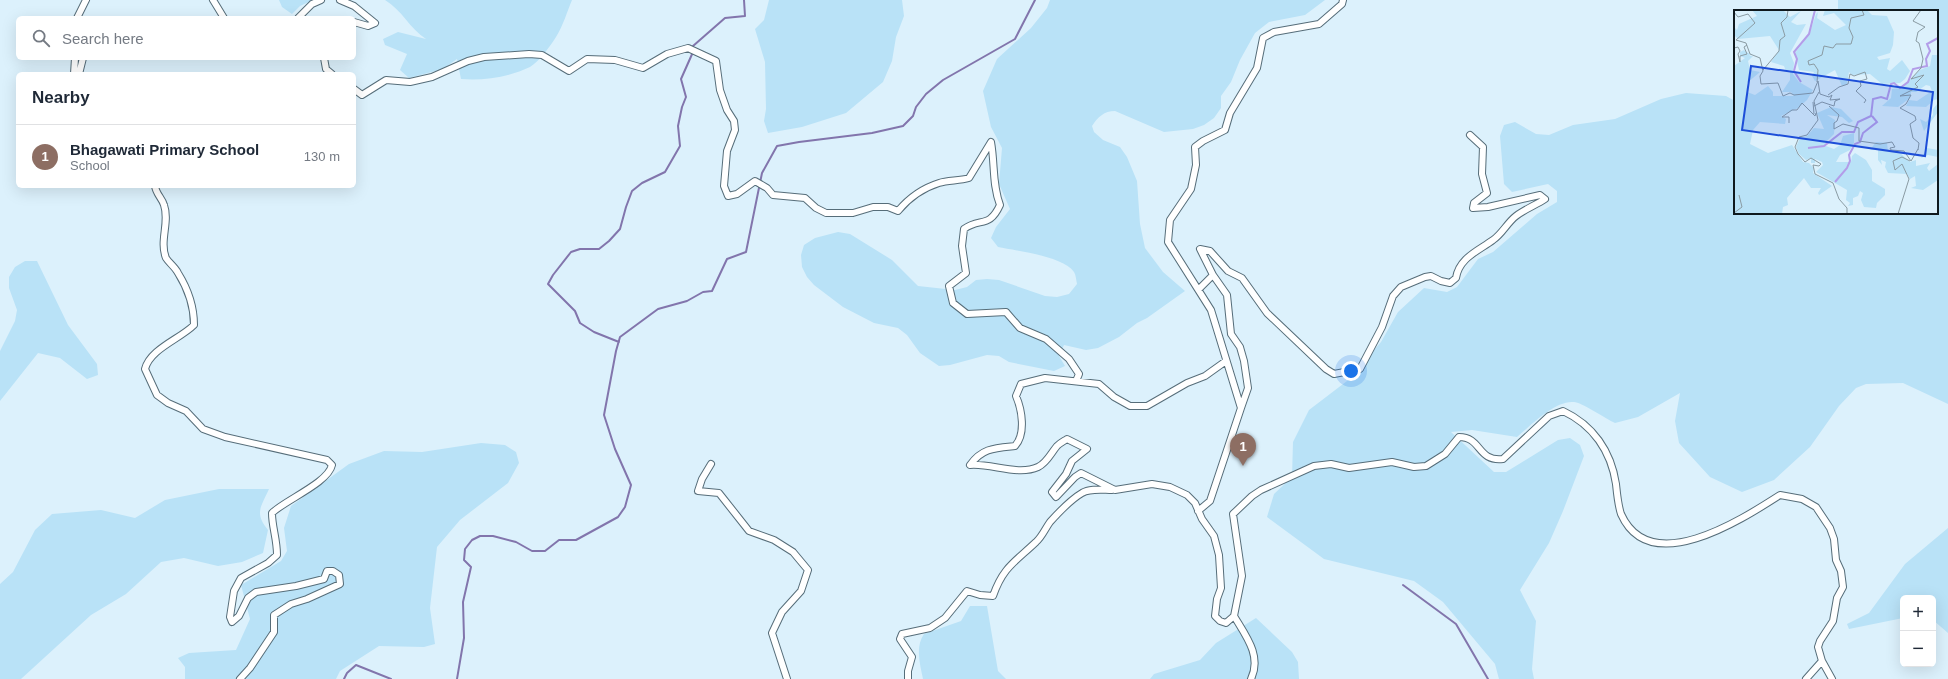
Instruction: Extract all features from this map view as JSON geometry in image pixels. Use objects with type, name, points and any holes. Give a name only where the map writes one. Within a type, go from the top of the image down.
[{"type":"street","points":[[78,16],[86,0]]},
{"type":"street","points":[[213,0],[223,16]]},
{"type":"street","points":[[300,16],[312,4],[321,0]]},
{"type":"street","points":[[340,0],[354,6],[376,23],[368,26],[356,23]]},
{"type":"street","points":[[1242,408],[1211,310],[1168,242],[1170,220],[1190,189],[1196,165],[1195,147],[1203,141],[1225,130],[1230,112],[1257,68],[1263,38],[1274,32],[1319,24],[1342,4],[1343,0]]},
{"type":"street","points":[[356,90],[362,95],[386,80],[410,82],[432,77],[468,61],[484,58],[529,54],[542,55],[570,71],[582,61],[592,59],[615,60],[643,68],[667,54],[688,48],[716,61],[720,90],[727,110],[734,121],[735,130],[727,151],[724,186],[728,196],[737,194],[754,181],[767,188],[773,195],[805,198],[816,208],[826,213],[854,213],[873,207],[888,207],[898,211],[907,200],[939,183],[956,182],[969,178],[991,142],[995,163],[993,177],[995,192],[1000,205],[996,214],[988,221],[970,224],[964,230],[962,246],[966,273],[949,286],[953,303],[967,314],[1006,312],[1020,328],[1046,339],[1069,359],[1079,374],[1076,381]]},
{"type":"street","points":[[74,72],[75,60]]},
{"type":"street","points":[[80,72],[82,60]]},
{"type":"street","points":[[324,60],[326,69],[330,72]]},
{"type":"street","points":[[1198,511],[1210,501],[1248,388],[1244,361],[1240,347],[1231,334],[1227,295],[1213,274],[1200,249],[1210,251],[1228,271],[1242,278],[1267,313],[1326,369],[1334,374],[1360,369],[1382,327],[1393,296],[1401,287],[1431,276],[1441,281],[1450,283],[1456,278],[1458,269],[1478,248],[1498,236],[1517,214],[1545,199],[1540,195],[1474,209],[1474,203],[1487,193],[1482,174],[1484,147],[1470,136]]},
{"type":"street","points":[[155,188],[156,192],[165,206],[163,244],[167,259],[177,271],[188,290],[194,313],[194,325],[185,334],[155,354],[146,362],[144,369],[157,395],[168,403],[186,411],[203,429],[225,437],[327,460],[332,465],[331,471],[309,489],[272,512],[272,522],[277,539],[277,555],[268,563],[241,578],[234,591],[230,617],[232,622],[239,616],[248,598],[256,592],[296,586],[324,579],[327,571],[333,571],[339,575],[340,584],[307,599],[290,604],[274,615],[274,632],[250,668],[240,679]]},
{"type":"street","points":[[1199,289],[1213,274]]},
{"type":"street","points":[[1116,490],[1082,473],[1075,477],[1056,498],[1052,492],[1066,474],[1072,461],[1087,449],[1067,439],[1056,447],[1048,459],[1039,467],[1019,470],[970,464],[977,455],[996,448],[1015,446],[1020,440],[1021,410],[1016,396],[1021,384],[1045,378],[1099,384],[1114,397],[1130,406],[1147,406],[1187,383],[1205,376],[1226,361]]},
{"type":"street","points":[[1251,679],[1256,669],[1256,656],[1234,616],[1242,576],[1238,539],[1233,514],[1252,496],[1261,490],[1314,466],[1324,464],[1349,468],[1392,462],[1414,467],[1426,466],[1445,454],[1459,437],[1471,440],[1485,456],[1494,460],[1504,459],[1549,416],[1563,411],[1581,421],[1592,430],[1601,443],[1610,462],[1621,512],[1633,533],[1640,539],[1654,542],[1687,542],[1743,518],[1780,495],[1802,499],[1816,507],[1830,528],[1843,587],[1837,598],[1833,621],[1820,640],[1818,647],[1822,661],[1832,679]]},
{"type":"street","points":[[711,464],[702,479],[698,491],[719,493],[735,511],[749,531],[774,540],[793,552],[808,570],[802,591],[782,612],[772,633],[787,679]]},
{"type":"street","points":[[908,679],[908,671],[912,657],[900,639],[902,634],[930,628],[945,618],[967,591],[980,596],[993,596],[996,586],[1009,565],[1037,542],[1050,523],[1064,508],[1083,492],[1116,490],[1152,484],[1170,487],[1187,495],[1195,504],[1214,536],[1219,555],[1220,588],[1215,616],[1220,621],[1226,622],[1234,616]]},
{"type":"street","points":[[1806,679],[1822,661]]},
{"type":"shaded area","points":[[279,0],[313,0],[300,6],[292,14],[282,7]]},
{"type":"shaded area","points":[[385,0],[572,0],[563,24],[556,37],[544,53],[530,67],[505,76],[487,79],[461,79],[457,59],[443,69],[409,78],[400,70],[407,54],[385,45],[383,39],[398,32],[426,39],[415,30],[391,4]]},
{"type":"shaded area","points":[[769,0],[902,0],[904,16],[896,37],[892,61],[883,82],[846,113],[802,127],[768,133],[764,121],[766,109],[765,62],[755,29],[764,20]]},
{"type":"shaded area","points":[[1050,0],[1325,0],[1305,15],[1269,22],[1255,33],[1240,60],[1231,82],[1221,96],[1221,108],[1214,118],[1204,125],[1193,129],[1164,132],[1115,111],[1102,115],[1092,126],[1094,132],[1103,140],[1120,147],[1127,157],[1137,181],[1140,224],[1145,248],[1163,272],[1185,291],[1119,337],[1098,348],[1086,350],[1064,345],[1059,356],[1065,366],[1054,371],[1009,362],[999,356],[987,355],[950,365],[939,366],[920,353],[907,335],[898,328],[874,323],[843,307],[814,285],[807,277],[802,267],[801,255],[804,245],[815,238],[838,232],[850,234],[892,260],[918,286],[955,290],[967,287],[976,280],[987,279],[999,280],[1045,296],[1057,297],[1069,294],[1077,284],[1075,273],[1068,266],[1039,255],[998,247],[991,238],[996,227],[1010,209],[999,184],[1002,148],[991,127],[983,91],[997,59],[1031,28],[1047,8]]},
{"type":"shaded area","points":[[1838,0],[1948,0],[1948,404],[1903,383],[1866,384],[1856,388],[1839,406],[1810,447],[1774,480],[1742,492],[1710,477],[1679,443],[1675,421],[1680,393],[1638,417],[1615,423],[1582,405],[1574,402],[1567,402],[1551,409],[1517,437],[1472,430],[1451,432],[1494,472],[1506,472],[1558,440],[1570,438],[1580,445],[1584,456],[1549,543],[1520,590],[1536,621],[1532,669],[1534,679],[1499,679],[1495,664],[1443,602],[1414,581],[1324,559],[1267,517],[1274,494],[1292,477],[1293,442],[1309,410],[1347,381],[1381,342],[1398,312],[1424,288],[1447,292],[1457,287],[1478,259],[1493,252],[1537,214],[1557,202],[1557,191],[1548,184],[1512,192],[1504,184],[1500,136],[1504,125],[1515,122],[1536,134],[1549,135],[1573,125],[1615,119],[1661,99],[1686,93],[1726,96],[1734,100],[1734,214],[1938,214],[1938,10],[1838,10]]},
{"type":"shaded area","points":[[25,261],[37,261],[68,325],[97,364],[98,375],[87,379],[60,358],[38,353],[0,401],[0,351],[15,321],[17,310],[9,288],[9,277],[15,267]]},
{"type":"shaded area","points":[[481,443],[505,445],[516,452],[519,463],[508,483],[460,520],[437,547],[430,608],[435,644],[424,647],[379,646],[340,671],[336,679],[185,679],[185,667],[178,658],[189,653],[236,650],[250,619],[241,585],[281,561],[287,551],[284,528],[291,506],[349,464],[384,451],[422,452]]},
{"type":"shaded area","points":[[219,489],[269,489],[260,510],[261,519],[268,530],[263,553],[242,562],[218,566],[184,558],[161,562],[126,594],[91,615],[21,679],[0,679],[0,584],[13,572],[35,530],[52,514],[101,510],[135,518],[165,500]]},
{"type":"shaded area","points":[[1948,528],[1948,633],[1936,623],[1936,595],[1900,595],[1900,619],[1849,629],[1847,624],[1869,613],[1905,564]]},
{"type":"shaded area","points":[[970,606],[987,606],[998,671],[1006,679],[923,679],[919,650],[921,639],[924,634],[961,621]]},
{"type":"shaded area","points":[[1256,618],[1292,652],[1298,662],[1299,679],[1150,679],[1154,674],[1200,660],[1216,643]]},
{"type":"waterway","points":[[693,48],[693,46],[725,18],[745,16],[744,0]]},
{"type":"waterway","points":[[457,679],[464,638],[463,602],[471,567],[464,560],[465,549],[472,540],[480,536],[493,536],[516,542],[532,551],[545,551],[559,540],[576,540],[618,517],[625,507],[631,485],[615,449],[604,415],[620,337],[658,309],[687,301],[703,292],[712,291],[727,259],[746,252],[762,173],[777,146],[872,133],[903,126],[913,116],[916,107],[926,94],[943,80],[1015,39],[1035,0]]},
{"type":"waterway","points":[[619,342],[594,332],[580,323],[575,311],[548,284],[571,252],[580,249],[599,249],[609,241],[620,229],[632,191],[642,183],[665,172],[680,146],[678,126],[686,97],[681,79],[693,52]]},
{"type":"waterway","points":[[1403,585],[1456,624],[1488,679]]},
{"type":"waterway","points":[[344,679],[347,673],[356,665],[391,679]]},
{"type":"place","name":"Bhagawati Primary School","points":[[1243,466]]}]
